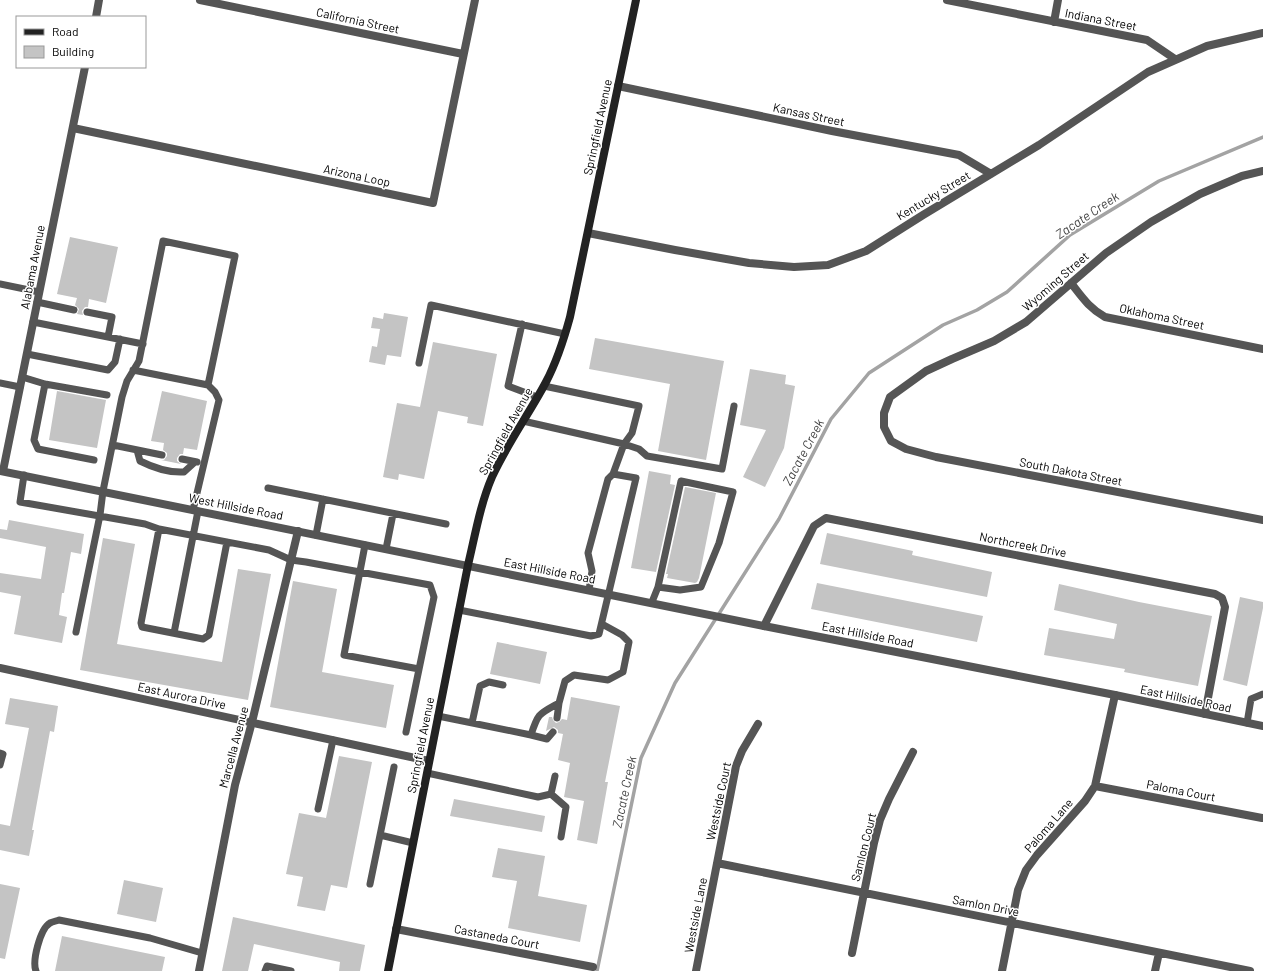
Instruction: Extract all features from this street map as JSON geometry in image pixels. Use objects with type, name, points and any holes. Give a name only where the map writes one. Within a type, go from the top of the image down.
[{"type":"main road","name":"Springfield Avenue","points":[[388,971],[468,565],[484,499],[492,477],[503,455],[544,386],[556,361],[566,334],[636,0]]},
{"type":"street","points":[[96,16],[99,0]]},
{"type":"street","name":"California Street","points":[[200,0],[464,54]]},
{"type":"street","name":"Arizona Loop","points":[[73,128],[433,203],[475,0]]},
{"type":"street","name":"Indiana Street","points":[[947,0],[1146,40],[1175,59]]},
{"type":"street","points":[[1054,22],[1058,0]]},
{"type":"street","name":"Kentucky Street","points":[[588,233],[749,263],[794,267],[828,265],[866,251],[1039,146],[1148,72],[1207,46],[1263,33]]},
{"type":"street","name":"Alabama Avenue","points":[[2,471],[85,68]]},
{"type":"street","name":"Kansas Street","points":[[618,86],[832,131],[959,155],[991,174]]},
{"type":"street","name":"Wyoming Street","points":[[884,427],[884,413],[890,397],[926,371],[952,358],[994,341],[1026,322],[1106,253],[1151,222],[1200,194],[1242,176],[1263,171]]},
{"type":"street","name":"Oklahoma Street","points":[[1071,283],[1094,311],[1105,317],[1263,349]]},
{"type":"street","name":"South Dakota Street","points":[[884,427],[891,441],[906,449],[936,457],[1263,520]]},
{"type":"street","name":"West Hillside Road","points":[[2,471],[468,565]]},
{"type":"street","name":"Northcreek Drive","points":[[764,626],[814,526],[826,518],[1216,594],[1222,598],[1225,607],[1205,714]]},
{"type":"street","name":"Marcella Avenue","points":[[199,971],[235,785],[252,722],[298,531]]},
{"type":"street","name":"East Hillside Road","points":[[468,565],[1263,726]]},
{"type":"street","name":"East Aurora Drive","points":[[0,668],[429,761]]},
{"type":"street","name":"Paloma Lane","points":[[1002,971],[1018,890],[1026,870],[1037,855],[1085,801],[1095,786],[1115,695]]},
{"type":"street","name":"Westside Court","points":[[717,863],[736,766],[742,751],[758,724]]},
{"type":"street","name":"Samlon Court","points":[[852,953],[880,820],[913,752]]},
{"type":"street","name":"Paloma Court","points":[[1095,786],[1262,818]]},
{"type":"street","name":"Samlon Drive","points":[[717,863],[1250,971]]},
{"type":"street","name":"Westside Lane","points":[[696,971],[717,863]]},
{"type":"street","name":"Castaneda Court","points":[[396,929],[593,967]]},
{"type":"street","points":[[1155,971],[1159,953]]},
{"type":"lane","points":[[76,632],[100,516],[103,492],[122,397],[133,370],[139,360],[163,241],[235,256],[208,385]]},
{"type":"lane","points":[[0,284],[39,292]]},
{"type":"lane","points":[[37,302],[74,310]]},
{"type":"lane","points":[[419,363],[431,305],[566,334]]},
{"type":"lane","points":[[87,312],[112,317],[108,337]]},
{"type":"lane","points":[[33,322],[143,344]]},
{"type":"lane","points":[[522,324],[508,386],[537,397]]},
{"type":"lane","points":[[27,354],[108,370],[115,362],[120,339]]},
{"type":"lane","points":[[133,370],[208,385],[215,392],[219,400],[204,464],[174,633]]},
{"type":"lane","points":[[22,377],[46,384],[107,395]]},
{"type":"lane","points":[[0,383],[20,386]]},
{"type":"lane","points":[[46,384],[34,440],[38,449],[94,460]]},
{"type":"lane","points":[[544,386],[639,406],[632,433],[624,444],[613,474],[608,479],[588,553],[592,571],[589,590]]},
{"type":"lane","points":[[523,421],[624,444],[638,449],[647,456],[722,469],[734,406]]},
{"type":"lane","points":[[113,445],[162,455]]},
{"type":"lane","points":[[137,450],[140,461],[152,468],[174,472],[184,472],[194,462]]},
{"type":"lane","points":[[182,459],[204,464]]},
{"type":"lane","points":[[459,610],[591,636],[599,634],[636,478],[613,474]]},
{"type":"lane","points":[[24,475],[20,502],[145,524],[159,529],[268,550],[291,560],[430,584],[434,597],[406,732]]},
{"type":"lane","points":[[652,602],[658,587],[680,481],[733,492],[719,543],[701,587],[680,590],[658,587]]},
{"type":"lane","points":[[268,488],[446,524]]},
{"type":"lane","points":[[316,535],[323,499]]},
{"type":"lane","points":[[386,549],[393,514]]},
{"type":"lane","points":[[159,529],[140,623],[142,627],[203,639],[208,635],[227,542]]},
{"type":"lane","points":[[366,545],[359,572],[344,655],[419,669]]},
{"type":"lane","points":[[557,718],[564,681],[574,675],[608,680],[623,672],[629,642],[622,635],[602,624]]},
{"type":"lane","points":[[472,723],[480,686],[489,682],[503,685]]},
{"type":"lane","points":[[1247,723],[1251,700],[1263,694]]},
{"type":"lane","points":[[531,735],[536,718],[543,712],[559,703]]},
{"type":"lane","points":[[438,716],[547,739],[553,732]]},
{"type":"lane","points":[[318,809],[333,740]]},
{"type":"lane","points":[[0,753],[3,754],[0,765]]},
{"type":"lane","points":[[370,884],[394,767]]},
{"type":"lane","points":[[427,773],[538,797],[551,794]]},
{"type":"lane","points":[[551,794],[555,776]]},
{"type":"lane","points":[[551,794],[566,807],[561,837]]},
{"type":"lane","points":[[380,835],[413,843]]},
{"type":"lane","points":[[36,971],[34,965],[41,933],[49,923],[59,920],[150,938],[202,953]]},
{"type":"lane","points":[[266,971],[267,966],[291,971]]},
{"type":"building","points":[[70,237],[118,247],[106,303],[89,299],[88,307],[85,307],[82,311],[83,315],[77,314],[79,309],[75,305],[77,298],[57,294]]},
{"type":"building","points":[[384,313],[408,317],[401,357],[387,355],[385,365],[369,362],[372,346],[377,347],[380,329],[371,328],[373,317],[383,319]]},
{"type":"building","points":[[595,338],[724,361],[706,460],[658,451],[670,384],[589,369]]},
{"type":"building","points":[[433,342],[497,354],[483,426],[467,423],[468,417],[438,411],[424,479],[399,474],[398,480],[383,477],[397,403],[420,407]]},
{"type":"building","points":[[750,369],[786,375],[785,384],[795,386],[784,448],[765,487],[743,477],[766,430],[740,425]]},
{"type":"building","points":[[57,391],[106,400],[97,448],[49,440]]},
{"type":"building","points":[[162,391],[207,401],[197,450],[184,448],[183,454],[180,454],[177,458],[177,461],[181,464],[161,460],[164,460],[167,456],[167,453],[163,450],[164,443],[151,441]]},
{"type":"building","points":[[649,471],[671,475],[670,484],[675,485],[656,572],[631,568]]},
{"type":"building","points":[[685,487],[716,493],[699,578],[695,583],[667,578],[668,574],[666,574]]},
{"type":"building","points":[[9,520],[84,534],[81,554],[71,552],[64,593],[62,593],[59,615],[67,617],[62,643],[14,634],[21,596],[0,592],[0,573],[41,579],[46,547],[0,538],[0,529],[7,530]]},
{"type":"building","points":[[827,533],[913,551],[912,555],[992,572],[987,597],[820,564]]},
{"type":"building","points":[[103,538],[135,544],[117,644],[222,662],[238,569],[271,574],[248,700],[80,670]]},
{"type":"building","points":[[293,581],[337,589],[322,672],[394,685],[386,728],[270,707]]},
{"type":"building","points":[[817,583],[983,616],[977,642],[811,609]]},
{"type":"building","points":[[1059,584],[1139,602],[1212,616],[1198,686],[1124,672],[1125,669],[1044,655],[1049,628],[1114,639],[1117,624],[1054,610]]},
{"type":"building","points":[[1240,597],[1263,602],[1247,686],[1223,680]]},
{"type":"building","points":[[497,642],[547,652],[540,684],[490,674]]},
{"type":"building","points":[[571,697],[620,706],[605,782],[608,782],[597,844],[577,840],[584,801],[564,797],[570,763],[558,760],[563,734],[558,733],[558,730],[554,727],[546,731],[549,717],[552,717],[556,723],[562,719],[567,720]]},
{"type":"building","points":[[10,698],[58,706],[54,732],[50,731],[32,830],[34,830],[29,856],[0,850],[0,824],[10,826],[29,728],[5,724]]},
{"type":"building","points":[[339,756],[372,762],[347,888],[331,885],[325,911],[297,906],[303,877],[286,874],[299,813],[326,818]]},
{"type":"building","points":[[454,799],[545,816],[542,832],[450,816]]},
{"type":"building","points":[[498,848],[545,856],[538,896],[587,905],[580,942],[508,928],[517,881],[492,877]]},
{"type":"building","points":[[124,880],[163,888],[156,922],[117,914]]},
{"type":"building","points":[[0,884],[20,888],[5,959],[0,958]]},
{"type":"building","points":[[233,917],[365,945],[360,971],[339,971],[340,962],[254,944],[248,971],[222,971]]},
{"type":"building","points":[[62,936],[165,957],[162,971],[55,971]]},
{"type":"waterway","name":"Zacate Creek","points":[[597,971],[641,758],[675,683],[779,519],[831,419],[869,373],[943,325],[977,310],[1007,292],[1070,235],[1159,181],[1263,137]]}]
